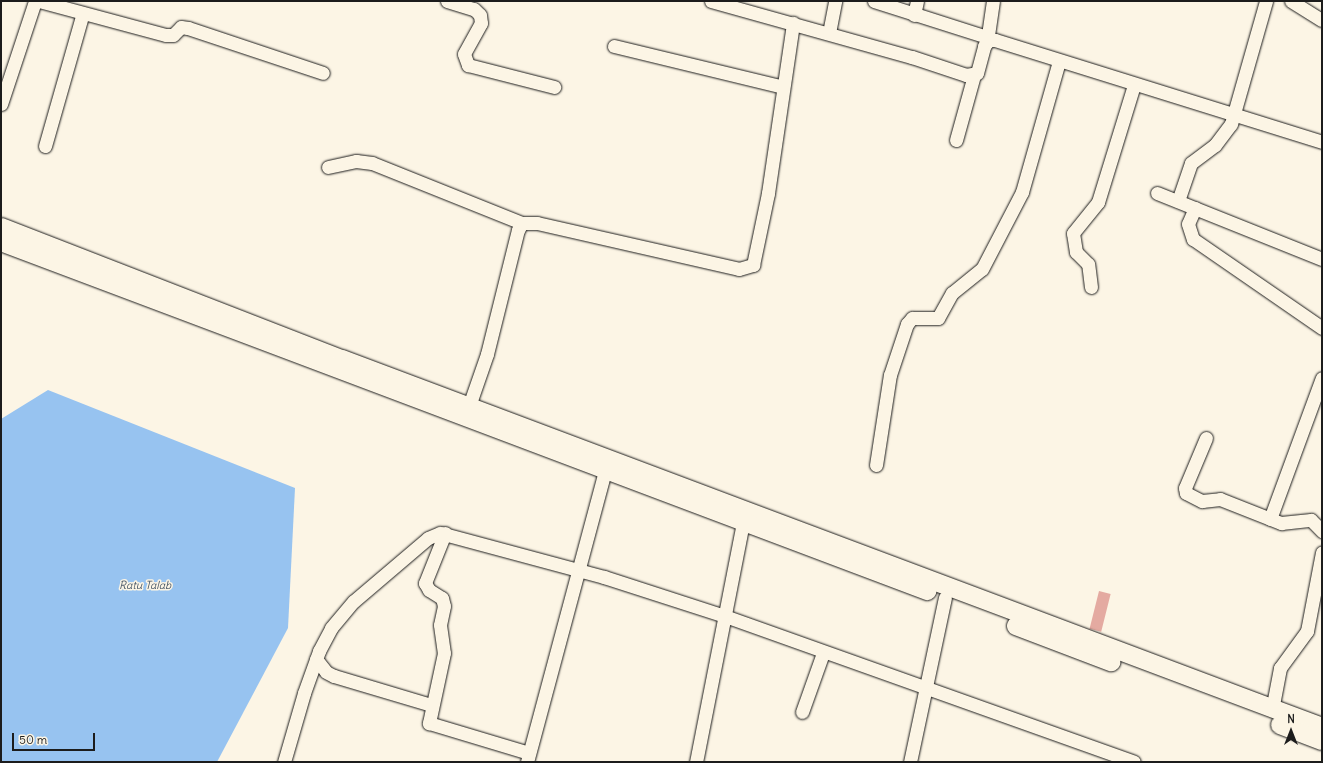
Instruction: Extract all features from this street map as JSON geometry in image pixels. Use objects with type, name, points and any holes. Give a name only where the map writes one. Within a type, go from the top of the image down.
[{"type":"highway","points":[[1,227],[1272,710],[1322,727]]},
{"type":"highway","points":[[1,242],[1322,741]]},
{"type":"street","points":[[1,104],[35,1]]},
{"type":"street","points":[[39,1],[166,35],[173,35],[181,28],[188,28],[323,73]]},
{"type":"street","points":[[447,1],[474,9],[480,15],[481,23],[464,54],[468,65],[554,87]]},
{"type":"street","points":[[711,1],[829,33],[966,75],[974,75]]},
{"type":"street","points":[[829,33],[835,1]]},
{"type":"street","points":[[874,1],[987,40],[995,40],[1134,85],[1322,142]]},
{"type":"street","points":[[914,15],[917,1]]},
{"type":"street","points":[[956,140],[974,75],[987,40],[993,1]]},
{"type":"street","points":[[1178,201],[1191,163],[1215,145],[1234,116],[1266,1]]},
{"type":"street","points":[[1291,1],[1322,20]]},
{"type":"street","points":[[46,146],[83,13]]},
{"type":"street","points":[[328,167],[356,161],[372,163],[522,223],[537,223],[739,269],[750,268],[755,260],[768,193],[793,23]]},
{"type":"street","points":[[614,46],[783,87]]},
{"type":"street","points":[[876,465],[890,375],[907,324],[912,318],[938,318],[952,293],[982,269],[1022,192],[1059,61]]},
{"type":"street","points":[[1091,287],[1088,264],[1076,252],[1073,233],[1098,202],[1134,85]]},
{"type":"street","points":[[1157,193],[1322,259]]},
{"type":"street","points":[[1195,208],[1188,224],[1193,239],[1322,328]]},
{"type":"street","points":[[469,406],[487,354],[518,230],[522,223]]},
{"type":"street","points":[[1270,519],[1322,378]]},
{"type":"street","points":[[1206,438],[1185,488],[1186,493],[1202,501],[1220,499],[1281,523],[1311,520],[1322,531]]},
{"type":"street","points":[[446,533],[425,583],[429,590],[442,598],[444,606],[440,631],[444,653],[428,720],[432,726],[528,757],[605,470]]},
{"type":"street","points":[[696,762],[722,615],[743,522]]},
{"type":"street","points":[[284,762],[316,659],[332,628],[354,601],[428,538],[446,533],[578,570],[722,615],[823,653],[928,688],[1134,762]]},
{"type":"street","points":[[1272,710],[1280,668],[1307,631],[1322,552]]},
{"type":"street","points":[[910,762],[928,688],[945,598]]},
{"type":"street","points":[[802,712],[823,653]]},
{"type":"street","points":[[316,659],[326,672],[334,676],[431,705]]},
{"type":"water","name":"Ratu Talab","points":[[48,390],[295,488],[288,628],[217,762],[1,762],[1,419]]},
{"type":"building","points":[[1099,591],[1111,594],[1101,632],[1090,629]]}]
